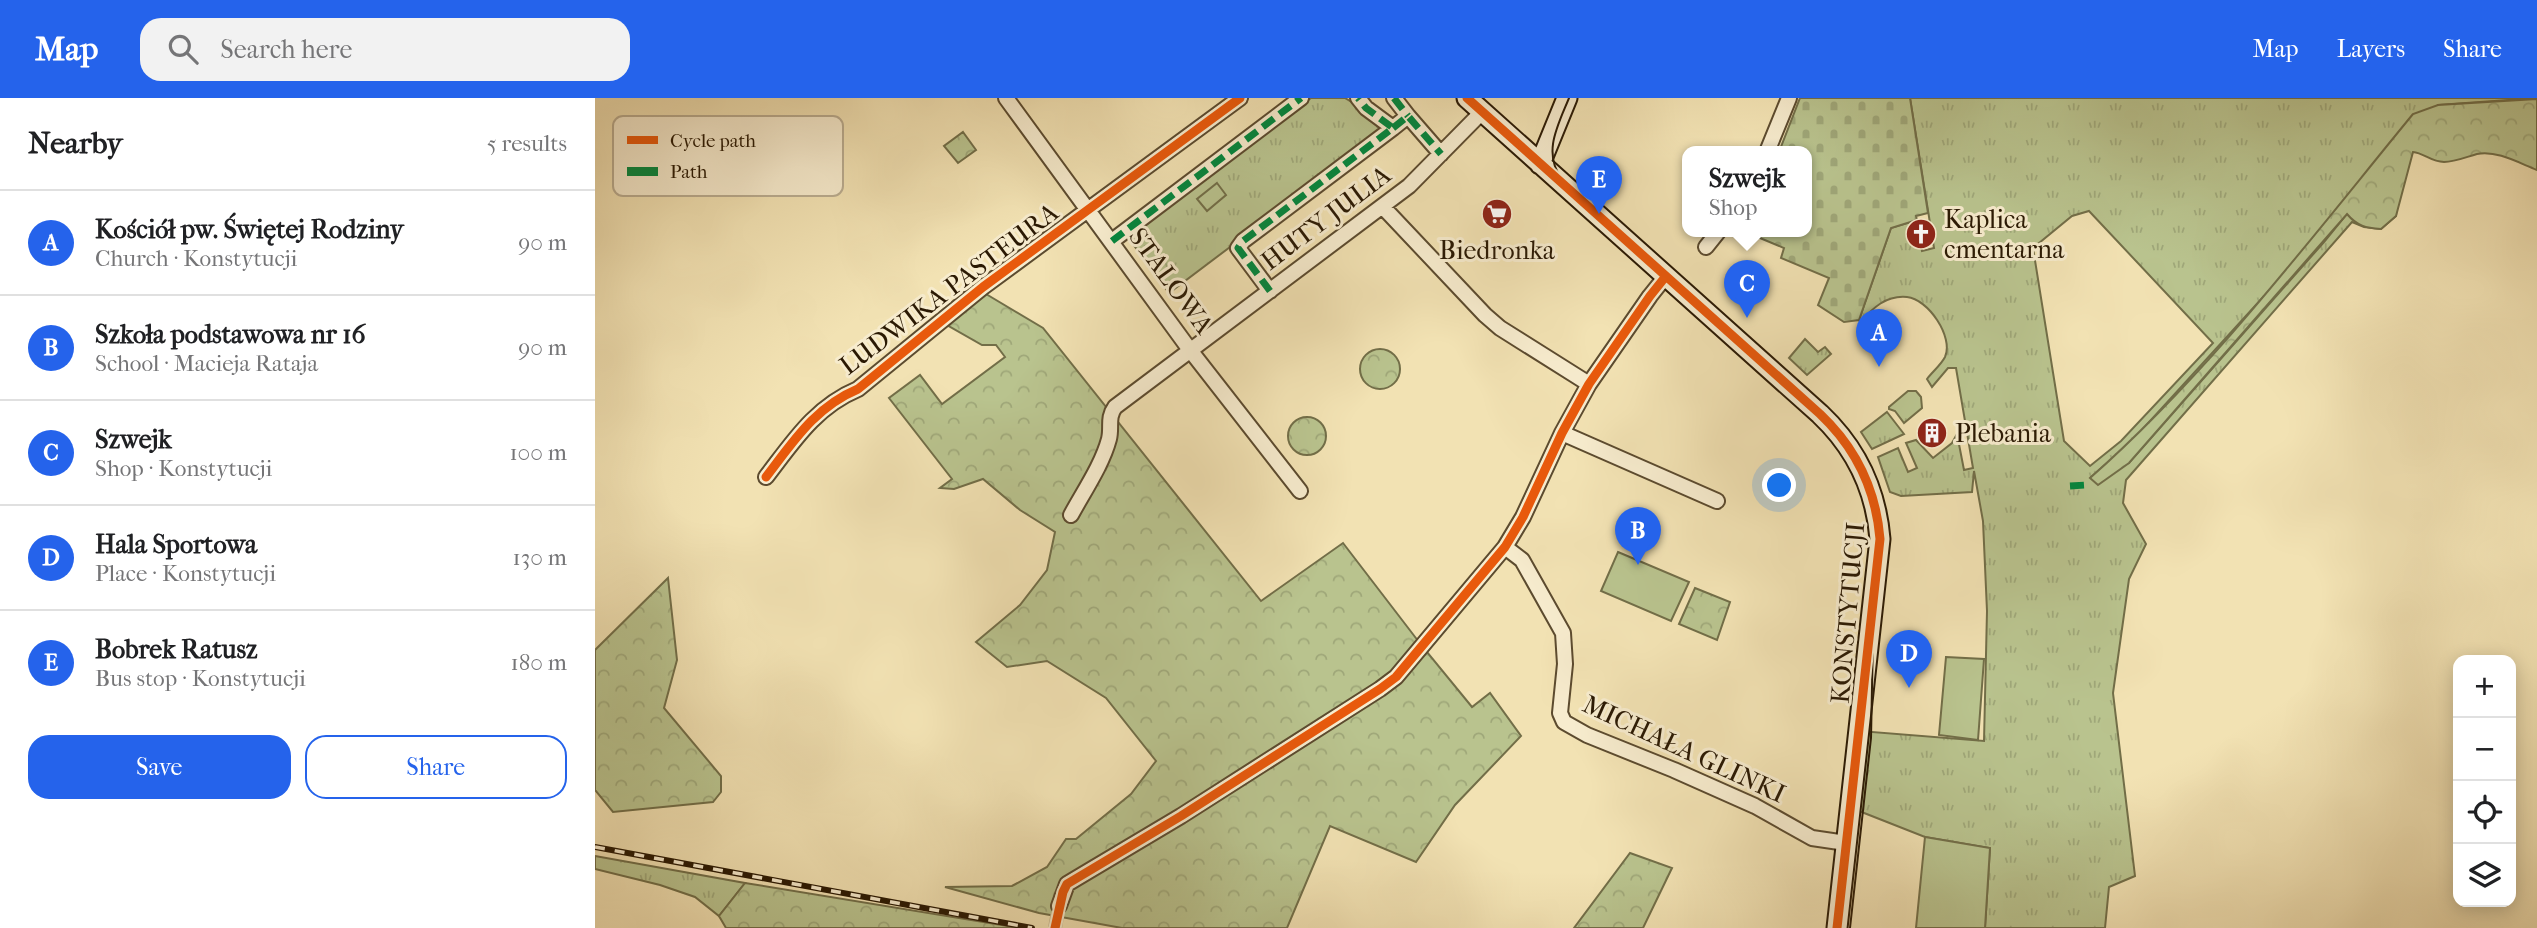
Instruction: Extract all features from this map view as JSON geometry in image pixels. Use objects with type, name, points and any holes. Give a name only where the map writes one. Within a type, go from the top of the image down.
[{"type":"street","name":"STALOWA","points":[[1006,98],[1190,350],[1300,491]]},
{"type":"street","name":"LUDWIKA PASTEURA","points":[[766,477],[794,438],[838,398],[858,389],[983,287],[1240,98]]},
{"type":"street","points":[[1112,241],[1301,98]]},
{"type":"street","points":[[1358,98],[1366,108],[1393,128]]},
{"type":"street","points":[[1394,98],[1441,154]]},
{"type":"street","name":"KONSTYTUCJI","points":[[1467,98],[1835,430],[1856,459],[1873,495],[1881,539],[1878,577],[1837,928]]},
{"type":"street","points":[[1540,164],[1567,98]]},
{"type":"street","points":[[1769,146],[1789,98]]},
{"type":"street","name":"HUTY JULIA","points":[[1071,515],[1109,439],[1110,414],[1115,407],[1409,186],[1482,112]]},
{"type":"street","points":[[1270,291],[1238,248],[1243,241],[1408,116]]},
{"type":"street","points":[[1383,206],[1500,328],[1589,384]]},
{"type":"street","points":[[1706,247],[1714,237]]},
{"type":"street","points":[[1059,906],[1067,884],[1181,816],[1396,677],[1505,547],[1523,517],[1562,433],[1589,384],[1666,276]]},
{"type":"street","points":[[1562,433],[1717,501]]},
{"type":"street","name":"MICHAŁA GLINKI","points":[[1505,547],[1522,560],[1563,633],[1565,664],[1560,713],[1564,722],[1587,735],[1755,806],[1812,838],[1846,843]]},
{"type":"green space","points":[[1311,98],[1345,98],[1366,111],[1384,131],[1169,293],[1127,236]]},
{"type":"green space","points":[[1800,98],[1910,98],[1928,213],[1916,216],[1917,220],[1891,228],[1859,320],[1844,322],[1818,305],[1829,278],[1781,258],[1784,248],[1758,237],[1812,237],[1812,146],[1781,146]]},
{"type":"green space","points":[[1910,98],[2537,98],[2438,105],[2131,442],[2090,478],[2129,463],[2324,242],[2402,146],[2396,216],[2381,229],[2352,222],[2126,480],[2123,503],[2146,544],[2129,579],[2113,693],[2135,876],[2109,887],[2105,928],[1985,928],[1990,848],[1925,837],[1854,809],[1860,731],[1984,741],[1987,611],[1983,521],[1974,471],[1972,492],[1901,496],[1890,492],[1878,457],[1898,448],[1908,472],[1917,468],[1906,443],[1916,440],[1933,458],[1952,443],[1957,434],[1964,470],[1973,468],[1956,368],[1948,368],[1932,387],[1927,379],[1945,357],[1946,339],[1931,312],[1915,299],[1899,297],[1886,300],[1860,322],[1859,320],[1891,228],[1917,220],[1918,225],[1909,228],[1912,243],[1920,241],[1922,251],[1934,248]],"holes":[[[2089,211],[2213,343],[2121,441],[2090,466],[2064,441],[2033,248],[2072,216]]]},
{"type":"green space","points":[[2537,99],[2537,170],[2492,154],[2477,154],[2444,162],[2413,152],[2396,216],[2381,229],[2362,226],[2347,214],[2129,463],[2098,485],[2090,478],[2134,437],[2218,349],[2298,256],[2413,114],[2438,105]]},
{"type":"green space","points":[[963,132],[976,150],[958,163],[944,146]]},
{"type":"green space","points":[[1217,183],[1226,195],[1207,211],[1197,199]]},
{"type":"green space","points":[[986,294],[1043,328],[1261,601],[1343,543],[1472,707],[1490,693],[1521,736],[1455,805],[1416,862],[1330,826],[1287,928],[1122,928],[1039,913],[945,887],[1012,886],[1047,867],[1066,839],[1076,839],[1131,794],[1156,761],[1106,698],[1047,661],[1007,667],[976,642],[1020,605],[1047,570],[1055,532],[1020,510],[983,479],[954,489],[940,488],[952,479],[889,398],[920,375],[942,404],[1005,357],[996,345],[982,345],[947,325]]},
{"type":"green space","points":[[1805,339],[1818,352],[1825,347],[1831,354],[1807,375],[1789,358]]},
{"type":"green space","points":[[1380,349],[1394,355],[1400,369],[1394,383],[1380,389],[1366,383],[1360,369],[1366,355]]},
{"type":"green space","points":[[1908,391],[1916,391],[1921,397],[1922,408],[1904,423],[1889,407]]},
{"type":"green space","points":[[1887,412],[1904,434],[1872,449],[1861,432]]},
{"type":"green space","points":[[1307,417],[1321,422],[1326,436],[1321,450],[1307,455],[1293,450],[1288,436],[1293,422]]},
{"type":"green space","points":[[1618,552],[1689,582],[1671,621],[1601,591]]},
{"type":"green space","points":[[668,578],[677,660],[664,708],[721,776],[721,792],[713,802],[613,812],[595,790],[595,650]]},
{"type":"green space","points":[[1695,588],[1730,602],[1717,640],[1679,624]]},
{"type":"green space","points":[[1946,657],[1984,659],[1978,740],[1939,735]]},
{"type":"green space","points":[[1925,837],[1990,848],[1985,928],[1916,928]]},
{"type":"green space","points":[[1630,853],[1672,868],[1643,928],[1574,928]]},
{"type":"green space","points":[[595,856],[745,883],[719,916],[695,897],[660,885],[595,869]]},
{"type":"green space","points":[[745,883],[1020,928],[726,928],[719,916]]},
{"type":"tunnel","points":[[1055,928],[1059,906]]},
{"type":"tram line","points":[[1569,98],[1557,129],[1553,149],[1553,159],[1562,179],[1830,420],[1854,450],[1876,494],[1884,538],[1873,637],[1871,738],[1850,928]]},
{"type":"railway","points":[[595,847],[1032,928]]},
{"type":"marked path","points":[[1112,241],[1301,98]]},
{"type":"marked path","points":[[1270,291],[1238,248],[1243,241],[1393,128],[1366,108],[1358,98]]},
{"type":"marked path","points":[[1394,98],[1408,116]]},
{"type":"marked path","points":[[1393,128],[1408,116],[1441,154]]},
{"type":"marked path","points":[[2070,486],[2086,485]]},
{"type":"cycle path","points":[[766,477],[806,427],[829,405],[858,389],[983,287],[1240,98]]},
{"type":"cycle path","points":[[1467,98],[1820,414],[1844,441],[1862,471],[1874,504],[1880,539],[1837,928]]},
{"type":"cycle path","points":[[1055,928],[1067,884],[1181,816],[1396,677],[1505,547],[1523,517],[1562,433],[1589,384],[1666,276]]},
{"type":"place","name":"Biedronka","points":[[1497,214]]},
{"type":"place","name":"Bobrek Ratusz","points":[[1599,214]]},
{"type":"place","name":"Kaplica cmentarna","points":[[1921,234]]},
{"type":"place","name":"Szwejk","points":[[1747,318]]},
{"type":"place","name":"Kościół pw. Świętej Rodziny","points":[[1879,367]]},
{"type":"place","name":"Plebania","points":[[1932,433]]},
{"type":"place","name":"Szkoła podstawowa nr 16","points":[[1638,565]]},
{"type":"place","name":"Hala Sportowa","points":[[1909,688]]}]
